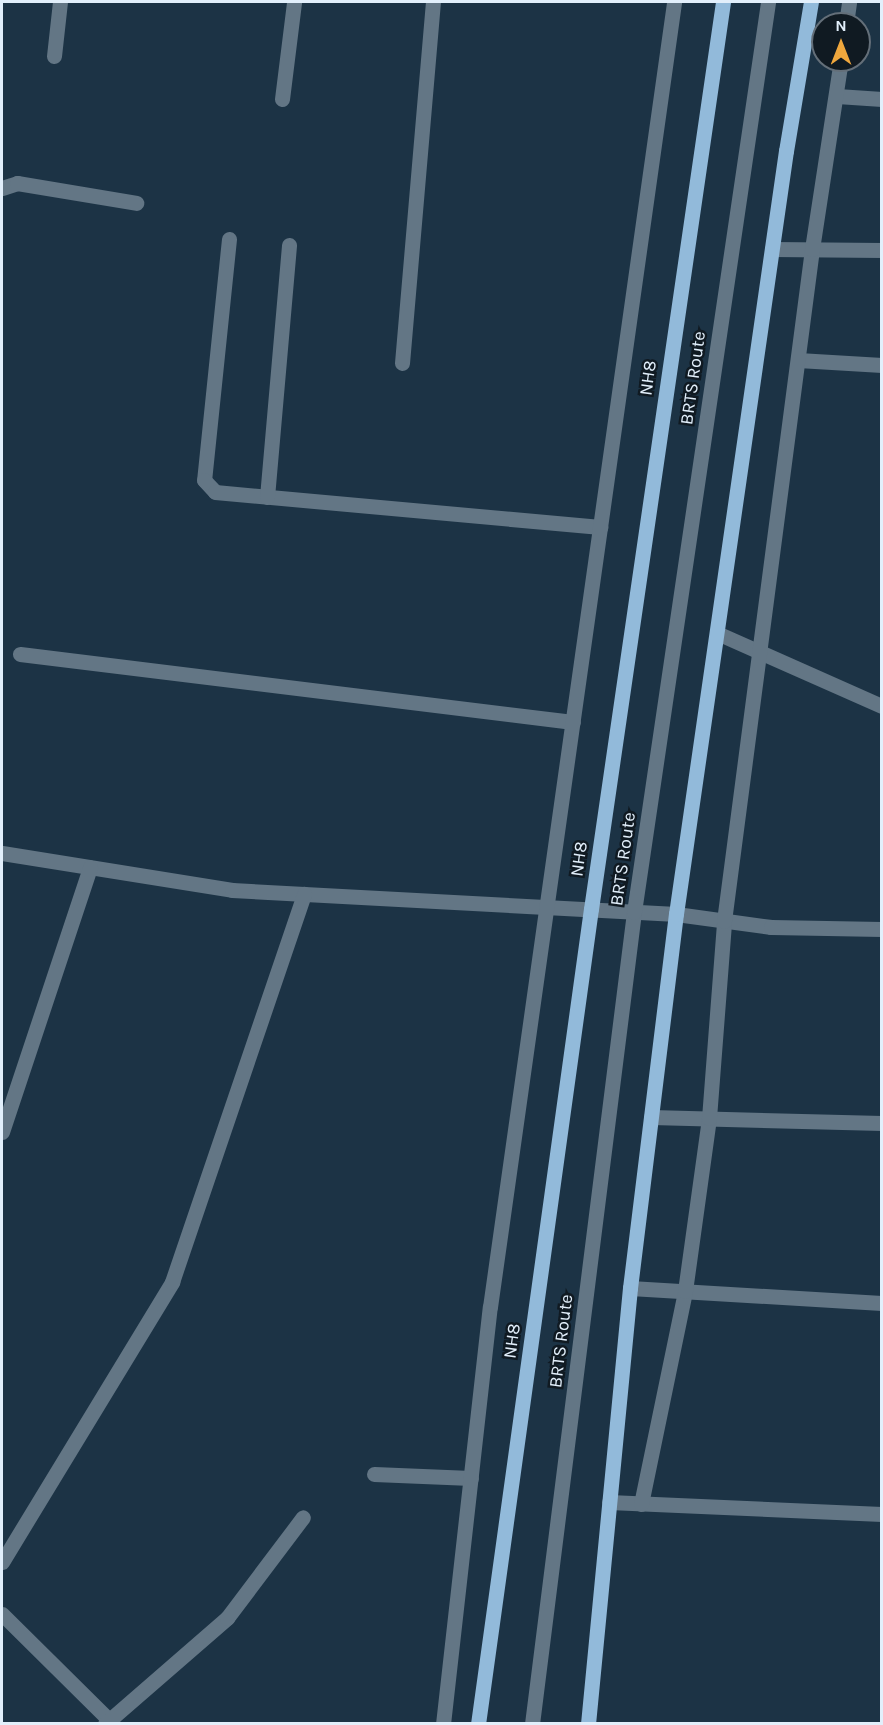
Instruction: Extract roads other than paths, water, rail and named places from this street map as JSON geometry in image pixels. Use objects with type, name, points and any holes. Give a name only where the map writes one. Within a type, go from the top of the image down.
[{"type":"main road","name":"NH8","points":[[478,1724],[591,909],[723,2]]},
{"type":"main road","points":[[588,1724],[630,1288],[676,914],[772,249],[811,2]]},
{"type":"street","points":[[54,56],[60,2]]},
{"type":"street","points":[[282,99],[294,2]]},
{"type":"street","points":[[402,363],[433,2]]},
{"type":"street","points":[[443,1724],[490,1307],[674,2]]},
{"type":"street","name":"BRTS Route","points":[[532,1724],[634,912],[768,2]]},
{"type":"street","points":[[641,1504],[685,1291],[709,1118],[724,921],[812,249],[840,72]]},
{"type":"street","points":[[837,96],[882,99]]},
{"type":"street","points":[[2,188],[17,183],[136,203]]},
{"type":"street","points":[[229,239],[204,480],[215,492],[600,527]]},
{"type":"street","points":[[267,497],[289,245]]},
{"type":"street","points":[[772,249],[882,250]]},
{"type":"street","points":[[798,360],[882,365]]},
{"type":"street","points":[[717,633],[882,706]]},
{"type":"street","points":[[20,654],[573,722]]},
{"type":"street","points":[[2,853],[232,890],[676,914],[771,927],[882,928]]},
{"type":"street","points":[[2,1132],[90,867]]},
{"type":"street","points":[[2,1562],[171,1282],[304,894]]},
{"type":"street","points":[[651,1117],[882,1123]]},
{"type":"street","points":[[630,1288],[882,1303]]},
{"type":"street","points":[[374,1474],[471,1478]]},
{"type":"street","points":[[609,1502],[882,1514]]},
{"type":"street","points":[[2,1614],[109,1722],[227,1618],[303,1517]]}]
